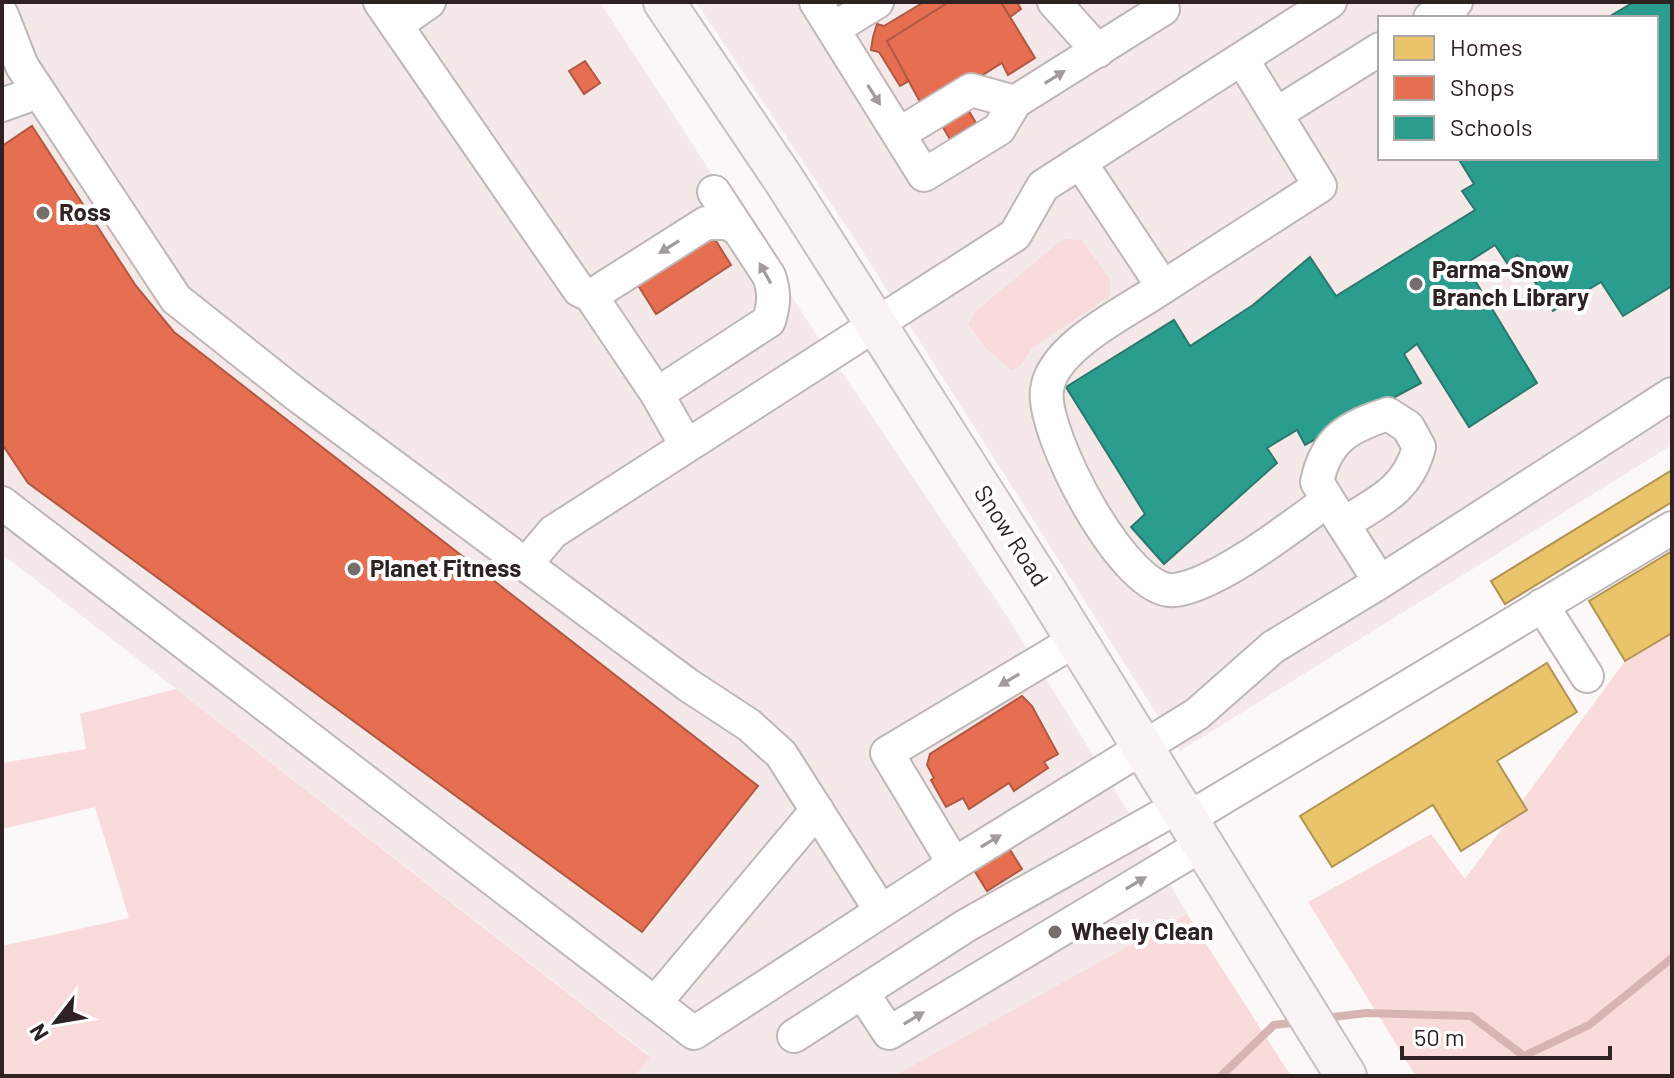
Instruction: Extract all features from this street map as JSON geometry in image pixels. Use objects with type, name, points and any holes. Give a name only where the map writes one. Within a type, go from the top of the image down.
[{"type":"main road","name":"Snow Road","points":[[664,2],[784,180],[1145,748],[1346,1076]]},
{"type":"lane","points":[[816,2],[924,175],[999,129],[1004,99]]},
{"type":"lane","points":[[833,29],[877,2]]},
{"type":"lane","points":[[1054,2],[1098,51]]},
{"type":"lane","points":[[526,564],[553,532],[874,322],[1015,235],[1043,186],[1330,2]]},
{"type":"lane","points":[[1433,16],[1456,2]]},
{"type":"lane","points":[[427,3],[388,14],[579,290],[591,296],[657,394],[686,445]]},
{"type":"lane","points":[[907,148],[971,90],[1004,99],[1098,51],[1164,4]]},
{"type":"lane","points":[[2,15],[22,66],[176,299],[297,395],[688,685],[749,725],[781,754],[881,911]]},
{"type":"lane","points":[[1276,114],[1378,50]]},
{"type":"lane","points":[[1242,59],[1320,186],[1073,347],[1057,364],[1047,389],[1048,414],[1057,445],[1122,559],[1143,580],[1172,591],[1205,582],[1335,512],[1380,582]]},
{"type":"lane","points":[[2,105],[38,92]]},
{"type":"lane","points":[[1080,162],[1163,287]]},
{"type":"lane","points":[[657,394],[769,321],[773,289],[714,192]]},
{"type":"lane","points":[[591,296],[706,223],[727,223],[738,229]]},
{"type":"lane","points":[[2,503],[694,1033],[954,864],[1145,748],[1197,714],[1273,647],[1380,582],[1672,394]]},
{"type":"lane","points":[[862,992],[889,1033],[1191,822],[1672,528]]},
{"type":"lane","points":[[1542,605],[1587,676]]},
{"type":"lane","points":[[954,864],[887,753],[1076,640]]},
{"type":"lane","points":[[655,1003],[817,810]]},
{"type":"lane","points":[[794,1036],[967,925],[1191,822]]},
{"type":"shaded area","points":[[2,2],[600,2],[814,331],[1007,616],[1134,821],[1202,940],[1022,1076],[635,1076],[650,1056],[2,554]]},
{"type":"shaded area","points":[[696,2],[1672,2],[1672,445],[1180,751],[856,241]]},
{"type":"shaded area","points":[[1063,239],[1082,240],[1110,280],[1110,296],[1032,348],[1020,366],[1011,370],[986,348],[968,325],[976,311]]},
{"type":"shaded area","points":[[1672,576],[1672,1076],[1416,1076],[1308,902],[1431,834],[1465,879],[1625,661],[1661,585]]},
{"type":"shaded area","points":[[176,689],[650,1057],[635,1076],[2,1076],[2,946],[129,918],[95,807],[2,829],[2,763],[86,749],[80,714]]},
{"type":"shaded area","points":[[1187,914],[1291,1076],[894,1076]]},
{"type":"building: Homes","points":[[1672,470],[1672,502],[1505,604],[1491,581]]},
{"type":"building: Homes","points":[[1672,551],[1672,633],[1625,661],[1589,601]]},
{"type":"building: Homes","points":[[1547,663],[1577,712],[1497,761],[1527,810],[1461,851],[1433,805],[1332,867],[1300,816]]},
{"type":"building: Shops","points":[[924,2],[949,2],[887,41],[908,75],[907,82],[900,86],[879,52],[871,50],[873,37],[877,24],[884,26]]},
{"type":"building: Shops","points":[[949,2],[1001,2],[1035,58],[1008,75],[1002,63],[925,111],[887,41]]},
{"type":"building: Shops","points":[[1001,2],[1017,2],[1021,9],[1010,17]]},
{"type":"building: Shops","points":[[585,61],[600,83],[584,94],[569,71]]},
{"type":"building: Shops","points":[[957,91],[976,123],[950,139],[931,107]]},
{"type":"building: Shops","points":[[32,126],[136,286],[174,332],[758,786],[642,932],[28,483],[2,444],[2,146]]},
{"type":"building: Shops","points":[[711,233],[731,265],[656,314],[636,282]]},
{"type":"building: Shops","points":[[1022,696],[1032,706],[1058,754],[1044,762],[1048,768],[1014,791],[1009,783],[969,809],[963,798],[946,807],[931,780],[934,778],[927,765],[930,754]]},
{"type":"building: Shops","points":[[1009,848],[1022,869],[987,891],[974,870]]},
{"type":"building: Schools","name":"Parma-Snow Branch Library","points":[[1634,2],[1672,2],[1672,286],[1623,316],[1601,282],[1553,311],[1518,255],[1507,263],[1495,245],[1465,264],[1537,383],[1469,427],[1417,344],[1404,354],[1421,383],[1305,445],[1297,430],[1267,448],[1277,463],[1164,564],[1131,527],[1145,514],[1066,387],[1174,320],[1190,346],[1253,305],[1310,257],[1336,296],[1475,210],[1462,191],[1474,184],[1459,160],[1658,160],[1658,16],[1610,16]]},
{"type":"waterway","points":[[1325,1018],[1366,1013],[1471,1016],[1524,1056],[1589,1025],[1672,958]]},
{"type":"waterway","points":[[1221,1076],[1274,1025],[1300,1022]]},
{"type":"place","name":"Ross","points":[[43,213]]},
{"type":"place","name":"Parma-Snow Branch Library","points":[[1416,284]]},
{"type":"place","name":"Planet Fitness","points":[[354,569]]},
{"type":"place","name":"Wheely Clean","points":[[1055,932]]}]
